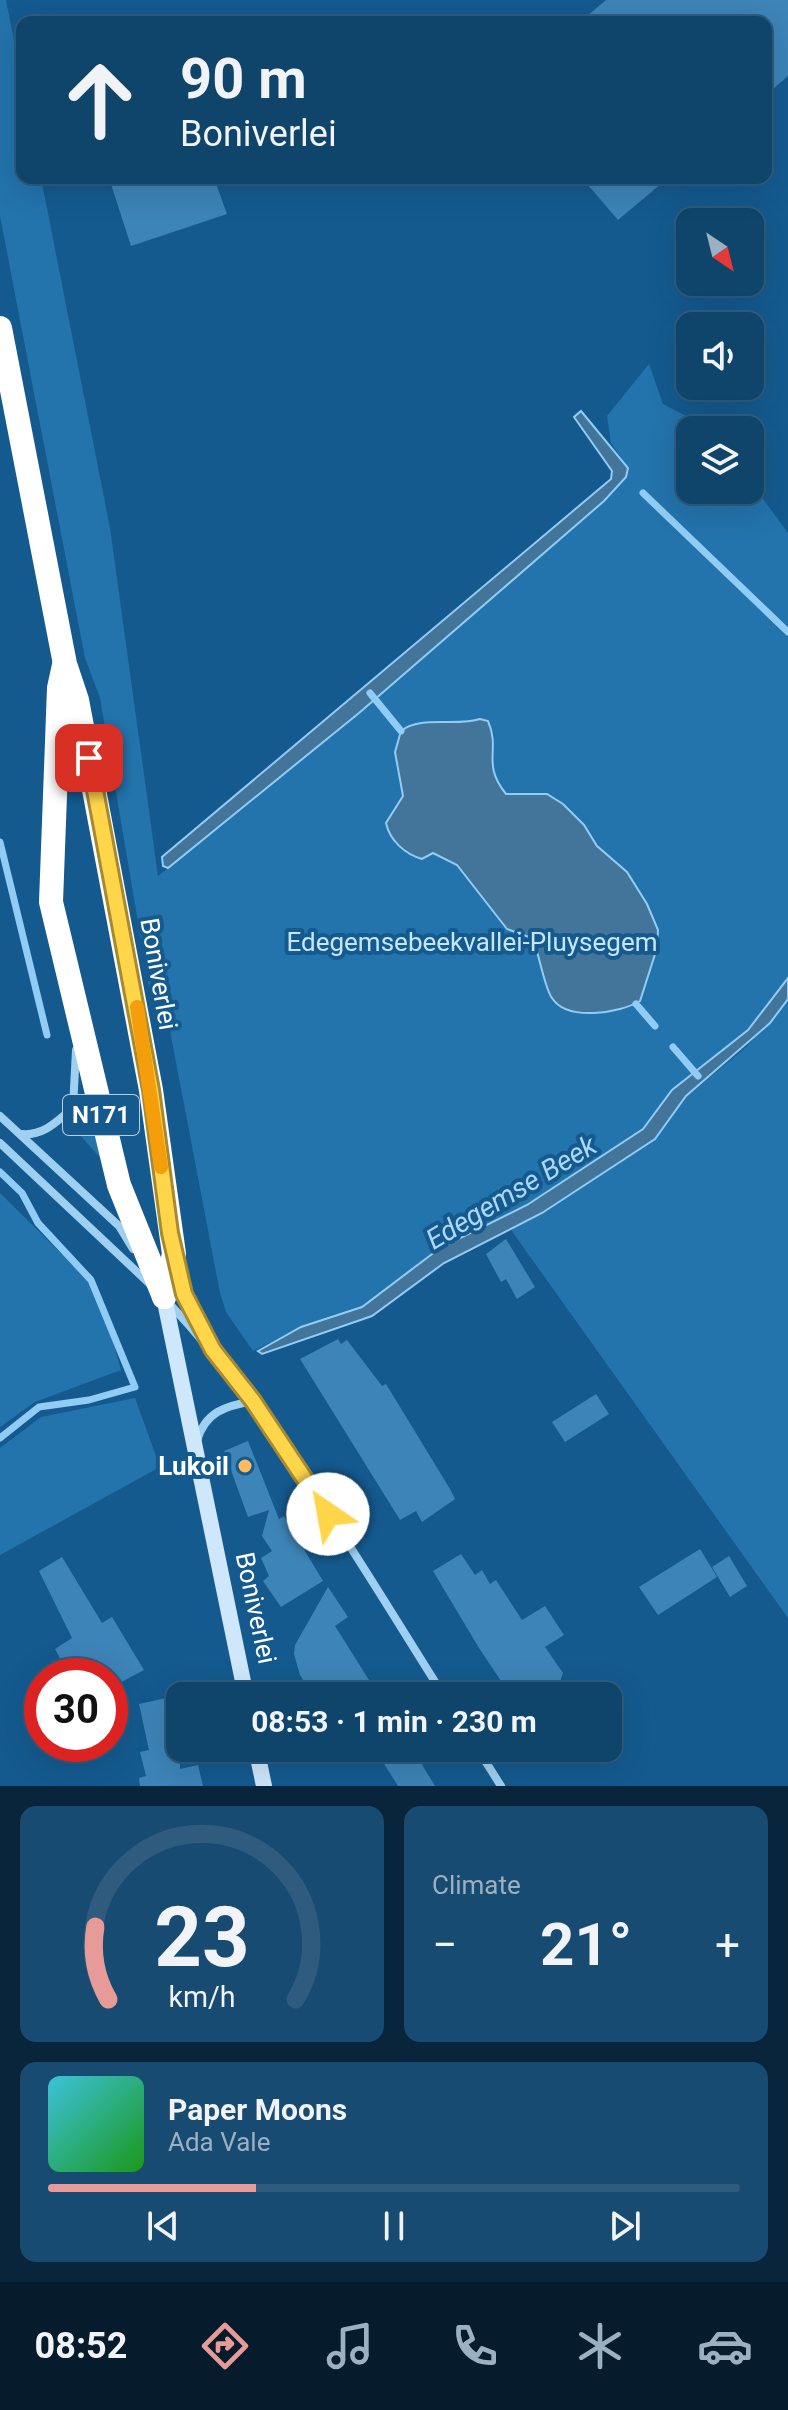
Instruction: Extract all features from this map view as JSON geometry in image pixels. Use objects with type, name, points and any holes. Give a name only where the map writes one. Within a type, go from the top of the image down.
[{"type":"highway","name":"Boniverlei","points":[[0,328],[65,664],[77,700],[118,901],[151,1090],[174,1254],[164,1297]]},
{"type":"highway","name":"Boniverlei","points":[[65,664],[59,688],[51,902],[75,1013],[119,1185],[164,1297]]},
{"type":"main road","name":"Boniverlei","points":[[164,1297],[243,1682]]},
{"type":"main road","points":[[259,1762],[264,1786]]},
{"type":"street","name":"Boniverlei","points":[[22,1134],[34,1135],[50,1128],[73,1108],[77,1089],[75,1013]]},
{"type":"street","points":[[0,1116],[119,1226],[164,1297]]},
{"type":"street","points":[[0,1143],[164,1297],[213,1350],[253,1401],[435,1682]]},
{"type":"street","points":[[174,1254],[184,1294],[213,1350]]},
{"type":"street","points":[[195,1451],[202,1424],[215,1411],[253,1401]]},
{"type":"street","points":[[486,1762],[501,1786]]},
{"type":"green space","name":"Edegemsebeekvallei-Pluysegem","points":[[0,0],[6,0],[16,51],[16,184],[42,184],[110,528],[158,876],[359,713],[604,501],[626,477],[628,468],[611,443],[607,416],[649,364],[663,404],[686,416],[676,416],[676,504],[764,504],[764,500],[788,533],[788,978],[747,1030],[672,1090],[643,1129],[527,1205],[440,1248],[362,1307],[301,1327],[253,1351],[226,1312],[220,1293],[167,1015],[155,1022],[100,698],[85,658],[0,216]]},
{"type":"green space","points":[[788,999],[788,1618],[511,1230],[655,1139],[686,1097],[746,1047]]},
{"type":"green space","points":[[83,1113],[90,1114],[102,1160],[73,1127]]},
{"type":"green space","points":[[0,1193],[89,1281],[106,1317],[121,1370],[35,1402],[0,1427]]},
{"type":"green space","points":[[135,1398],[160,1467],[0,1555],[0,1448],[41,1417]]},
{"type":"shaded area","points":[[581,411],[628,468],[626,477],[604,501],[359,713],[168,868],[163,866],[162,857],[611,479],[612,471],[574,417]]},
{"type":"shaded area","points":[[488,721],[493,741],[494,774],[506,794],[547,794],[563,804],[584,825],[597,846],[627,872],[647,904],[658,930],[657,948],[640,1001],[620,1009],[594,1013],[581,1013],[559,1006],[549,993],[532,938],[507,929],[457,865],[433,853],[422,859],[416,857],[399,846],[391,836],[386,823],[403,796],[395,752],[401,731],[428,722]]},
{"type":"shaded area","points":[[788,978],[788,999],[770,1023],[686,1096],[655,1139],[542,1213],[444,1263],[372,1316],[262,1354],[258,1351],[301,1327],[362,1307],[440,1248],[527,1205],[643,1129],[672,1090],[748,1030]]},
{"type":"building","points":[[606,0],[788,0],[788,76],[772,90],[772,16],[587,16]]},
{"type":"building","points":[[111,184],[216,184],[227,214],[131,246]]},
{"type":"building","points":[[587,184],[661,184],[618,220]]},
{"type":"building","points":[[506,1239],[535,1287],[517,1299],[506,1279],[501,1282],[486,1254]]},
{"type":"building","points":[[338,1339],[341,1344],[347,1340],[382,1386],[386,1384],[455,1499],[422,1522],[416,1511],[400,1520],[300,1359]]},
{"type":"building","points":[[596,1394],[609,1414],[565,1442],[552,1422]]},
{"type":"building","points":[[248,1441],[279,1519],[284,1516],[323,1581],[281,1607],[263,1581],[269,1576],[261,1558],[272,1551],[262,1536],[269,1510],[248,1517],[224,1451]]},
{"type":"building","points":[[700,1549],[717,1577],[658,1615],[639,1587]]},
{"type":"building","points":[[461,1554],[475,1575],[482,1570],[490,1584],[496,1580],[522,1620],[545,1606],[564,1635],[545,1647],[563,1673],[560,1682],[502,1682],[433,1571]]},
{"type":"building","points":[[729,1556],[747,1586],[730,1597],[712,1567]]},
{"type":"building","points":[[62,1557],[102,1623],[112,1617],[144,1670],[128,1678],[128,1658],[60,1658],[55,1649],[72,1638],[39,1571]]},
{"type":"building","points":[[328,1587],[348,1617],[335,1626],[369,1680],[304,1682],[294,1654],[295,1645]]},
{"type":"building","points":[[166,1698],[166,1762],[180,1762],[180,1769],[198,1765],[203,1786],[140,1786],[139,1778],[146,1776],[140,1752],[149,1750],[139,1704]]},
{"type":"building","points":[[383,1762],[420,1762],[435,1786],[398,1786]]},
{"type":"waterway","points":[[643,493],[788,632]]},
{"type":"waterway","points":[[370,693],[401,731]]},
{"type":"waterway","points":[[0,842],[47,1035]]},
{"type":"waterway","points":[[636,1004],[655,1026]]},
{"type":"waterway","points":[[673,1047],[698,1076]]},
{"type":"waterway","points":[[0,1172],[22,1193],[38,1223],[91,1280],[135,1387],[89,1400],[39,1407],[0,1438]]},
{"type":"slow traffic","points":[[137,1007],[161,1167]]},
{"type":"place","name":"Lukoil","points":[[245,1466]]},
{"type":"route","points":[[89,758],[118,901],[151,1090],[166,1213],[184,1294],[213,1350],[253,1401],[328,1514]]},
{"type":"water label","name":"Edegemse Beek","points":[[511,1192]]}]
